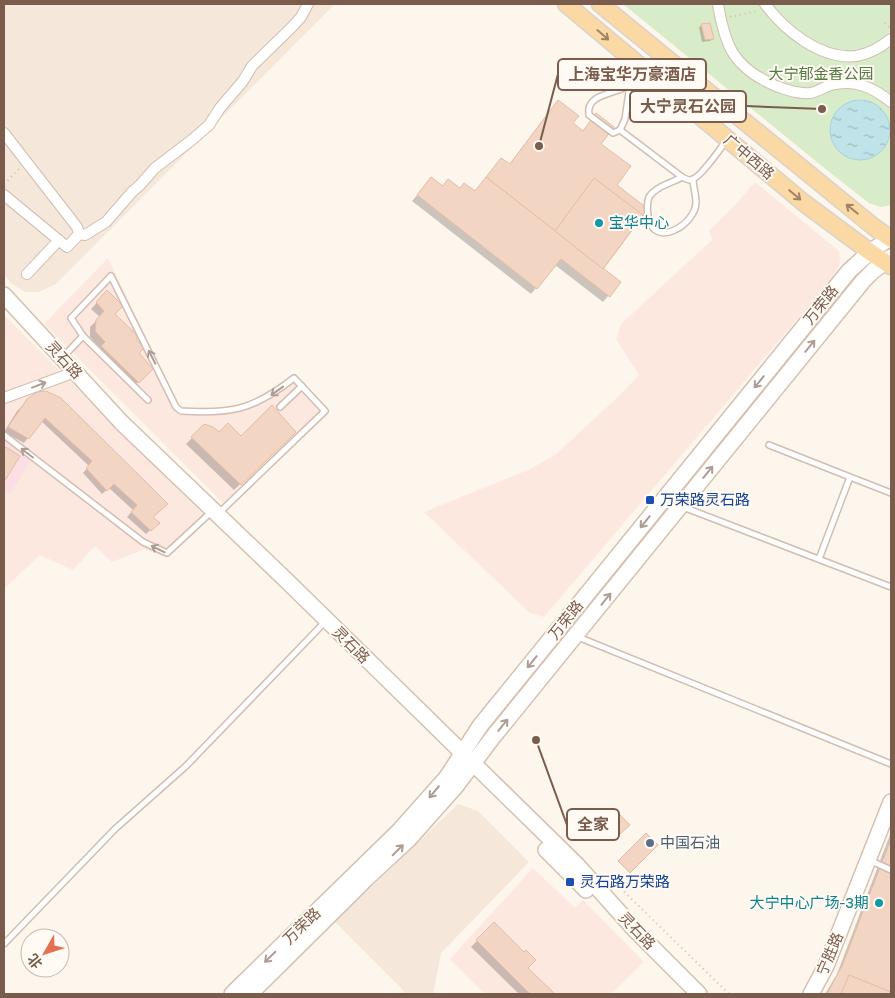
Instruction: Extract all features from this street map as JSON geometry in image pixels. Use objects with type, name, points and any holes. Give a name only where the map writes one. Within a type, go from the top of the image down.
[{"type":"main road","name":"广中西路","points":[[566,4],[804,203],[870,252],[889,261]]},
{"type":"main road","name":"广中西路","points":[[600,4],[874,227],[891,238]]},
{"type":"main road","name":"万荣路","points":[[232,994],[394,836],[447,777],[466,762],[486,719],[843,279],[859,261],[891,238]]},
{"type":"main road","name":"万荣路","points":[[250,994],[366,879],[397,851],[466,762],[576,636],[863,281],[889,261]]},
{"type":"main road","name":"灵石路","points":[[4,294],[62,358],[71,373]]},
{"type":"main road","name":"灵石路","points":[[4,305],[322,625],[586,875],[636,931],[699,994]]},
{"type":"main road","name":"灵石路","points":[[213,514],[466,762],[685,994]]},
{"type":"main road","name":"宁胜路","points":[[811,994],[826,966],[891,802]]},
{"type":"street","points":[[79,234],[85,236],[106,222],[155,168],[194,139],[209,125],[220,108],[243,81],[252,66],[292,27],[301,17],[308,4]]},
{"type":"street","points":[[718,4],[724,35],[732,54],[757,78],[800,93],[813,93],[830,85],[849,82],[867,86],[891,102]]},
{"type":"street","points":[[767,6],[787,30],[814,46],[839,56],[856,56],[874,50],[891,39]]},
{"type":"street","points":[[4,133],[77,227],[79,234]]},
{"type":"street","points":[[4,195],[67,247],[79,234]]},
{"type":"street","points":[[27,274],[59,240]]},
{"type":"street","points":[[4,398],[71,373]]},
{"type":"lane","points":[[630,85],[599,96],[588,109],[589,115],[613,133],[620,130],[625,119],[630,85],[642,69]]},
{"type":"lane","points":[[620,130],[682,177],[689,180],[701,172],[728,140]]},
{"type":"lane","points":[[682,177],[661,187],[650,197],[647,204],[649,223],[656,231],[664,234],[675,230],[694,213],[696,202],[693,179]]},
{"type":"lane","points":[[4,435],[143,542],[166,553],[213,514],[325,411],[294,378],[256,404],[218,412],[181,411],[176,407],[111,276],[71,318],[84,336],[148,400]]},
{"type":"lane","points":[[123,318],[129,312]]},
{"type":"lane","points":[[62,358],[84,336]]},
{"type":"lane","points":[[280,408],[302,386]]},
{"type":"lane","points":[[770,445],[891,493]]},
{"type":"lane","points":[[818,559],[850,477]]},
{"type":"lane","points":[[680,506],[891,588]]},
{"type":"lane","points":[[4,944],[115,830],[186,766],[322,625]]},
{"type":"lane","points":[[576,636],[891,764]]},
{"type":"lane","points":[[868,860],[891,870]]},
{"type":"path","points":[[721,20],[767,6]]},
{"type":"path","points":[[885,23],[891,29]]},
{"type":"path","points":[[4,184],[27,162]]},
{"type":"path","points":[[586,875],[607,875],[729,994]]},
{"type":"shaded area","points":[[4,4],[335,4],[56,284],[39,292],[25,292],[12,284],[4,274]]},
{"type":"shaded area","points":[[755,182],[839,251],[840,264],[833,277],[544,617],[530,613],[424,512],[528,470],[555,455],[619,396],[639,375],[616,339],[621,324],[713,239],[709,231]]},
{"type":"shaded area","points":[[108,258],[180,408],[222,409],[254,401],[294,375],[325,408],[223,503],[44,324]]},
{"type":"shaded area","points":[[4,315],[208,519],[167,558],[145,549],[112,562],[95,546],[73,570],[40,555],[4,589]]},
{"type":"shaded area","points":[[4,439],[32,459],[10,494],[4,490]]},
{"type":"shaded area","points":[[458,804],[478,811],[529,862],[441,953],[433,994],[402,994],[404,991],[335,922]]},
{"type":"shaded area","points":[[533,868],[575,908],[583,900],[644,962],[611,994],[485,994],[450,959]]},
{"type":"green space","name":"大宁郁金香公园","points":[[623,4],[891,4],[891,205],[881,207],[869,203]]},
{"type":"water","points":[[860,100],[877,105],[885,113],[890,130],[885,147],[877,155],[860,160],[843,155],[835,147],[830,130],[835,113],[843,105]]},
{"type":"building","points":[[710,23],[714,39],[705,40],[701,24]]},
{"type":"building","points":[[558,100],[579,116],[573,123],[583,131],[596,113],[614,127],[601,144],[631,166],[617,185],[648,209],[603,269],[486,177],[501,158],[510,164]]},
{"type":"building","points":[[431,177],[443,186],[448,179],[460,188],[464,183],[475,191],[486,177],[621,282],[610,297],[561,259],[537,289],[417,195]]},
{"type":"building","name":"宝华中心","points":[[594,178],[643,215],[603,269],[555,231]]},
{"type":"building","points":[[107,290],[123,306],[115,314],[139,337],[136,339],[144,348],[139,353],[153,369],[139,383],[101,346],[105,342],[95,331],[96,320],[104,311],[96,302]]},
{"type":"building","points":[[46,391],[61,398],[168,504],[153,517],[160,523],[151,531],[131,512],[137,505],[114,484],[107,491],[86,468],[92,461],[45,418],[29,439],[8,427],[27,399],[37,392]]},
{"type":"building","points":[[272,405],[296,432],[241,485],[191,437],[204,424],[213,427],[219,432],[228,423],[241,436]]},
{"type":"building","points":[[4,446],[20,456],[4,482]]},
{"type":"building","points":[[618,813],[630,825],[618,836],[606,824]]},
{"type":"building","points":[[646,833],[658,845],[630,873],[618,861]]},
{"type":"building","name":"大宁中心广场-3期","points":[[891,839],[891,994],[827,994],[842,966]]},
{"type":"building","points":[[494,922],[524,952],[526,950],[536,960],[528,968],[555,994],[530,994],[476,940]]},
{"type":"building","points":[[849,975],[891,992],[891,994],[841,994]]},
{"type":"place","name":"大宁灵石公园","points":[[822,109]]},
{"type":"place","name":"上海宝华万豪酒店","points":[[539,146]]},
{"type":"place","name":"宝华中心","points":[[599,223]]},
{"type":"place","name":"万荣路灵石路","points":[[650,500]]},
{"type":"place","name":"全家","points":[[536,740]]},
{"type":"place","name":"中国石油","points":[[650,843]]},
{"type":"place","name":"灵石路万荣路","points":[[570,882]]},
{"type":"place","name":"大宁中心广场-3期","points":[[879,903]]}]
